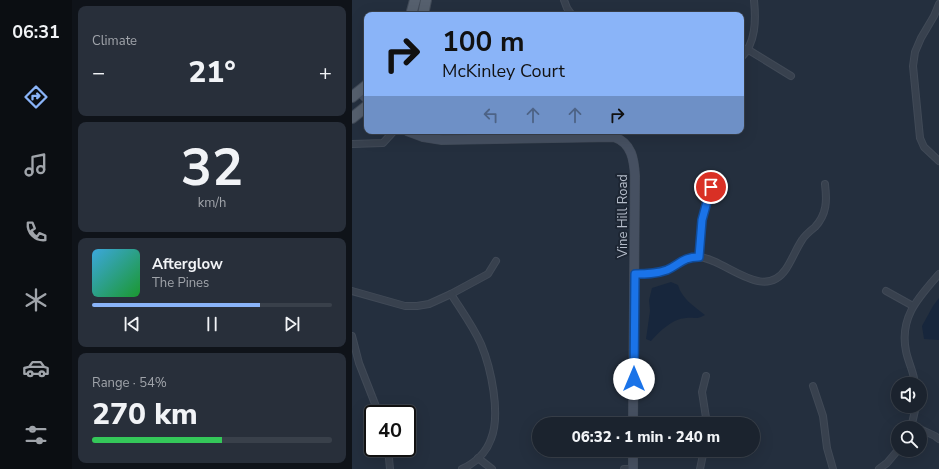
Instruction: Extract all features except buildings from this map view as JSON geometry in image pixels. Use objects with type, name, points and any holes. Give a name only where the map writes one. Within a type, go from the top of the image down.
[{"type":"main road","points":[[412,12],[415,0]]},
{"type":"main road","points":[[424,12],[426,0]]},
{"type":"main road","points":[[352,118],[364,108]]},
{"type":"street","points":[[564,0],[570,12]]},
{"type":"street","points":[[744,54],[752,40],[756,20],[754,0]]},
{"type":"street","points":[[939,4],[914,52],[913,66],[920,138],[924,147],[939,161]]},
{"type":"street","points":[[747,49],[791,76]]},
{"type":"street","points":[[352,144],[383,143],[391,134]]},
{"type":"street","points":[[415,134],[442,140],[614,134]]},
{"type":"street","name":"Vine Hill Road","points":[[614,134],[628,147],[633,155],[635,165],[633,417]]},
{"type":"street","points":[[635,274],[656,273],[688,258],[699,257],[756,282],[773,280],[786,270],[796,249],[804,237],[820,221],[826,205],[825,184]]},
{"type":"street","points":[[699,257],[702,220],[711,187]]},
{"type":"street","points":[[352,291],[405,306],[429,304],[488,274],[496,261]]},
{"type":"street","points":[[913,377],[906,351],[906,326],[913,306],[939,274]]},
{"type":"street","points":[[886,291],[913,306]]},
{"type":"street","points":[[451,294],[480,342],[488,363],[493,385],[494,428],[491,440],[478,458],[462,469]]},
{"type":"street","points":[[352,336],[359,363],[375,405]]},
{"type":"street","points":[[706,376],[702,392],[706,417]]},
{"type":"street","points":[[813,386],[823,416],[827,448],[833,469]]},
{"type":"street","points":[[927,432],[939,439]]},
{"type":"street","points":[[389,457],[390,469]]},
{"type":"street","points":[[624,469],[633,469],[633,457]]},
{"type":"street","points":[[700,469],[703,457]]},
{"type":"street","points":[[879,469],[892,457]]},
{"type":"street","points":[[478,458],[492,469]]},
{"type":"water","points":[[671,282],[678,285],[685,298],[705,315],[697,318],[681,319],[671,323],[651,341],[646,339],[650,311],[649,300],[652,288]]},
{"type":"water","points":[[939,298],[939,340],[924,339],[922,326]]},
{"type":"route","points":[[634,379],[635,274],[656,273],[674,266],[680,261],[688,258],[699,257],[702,220],[711,187]]}]
